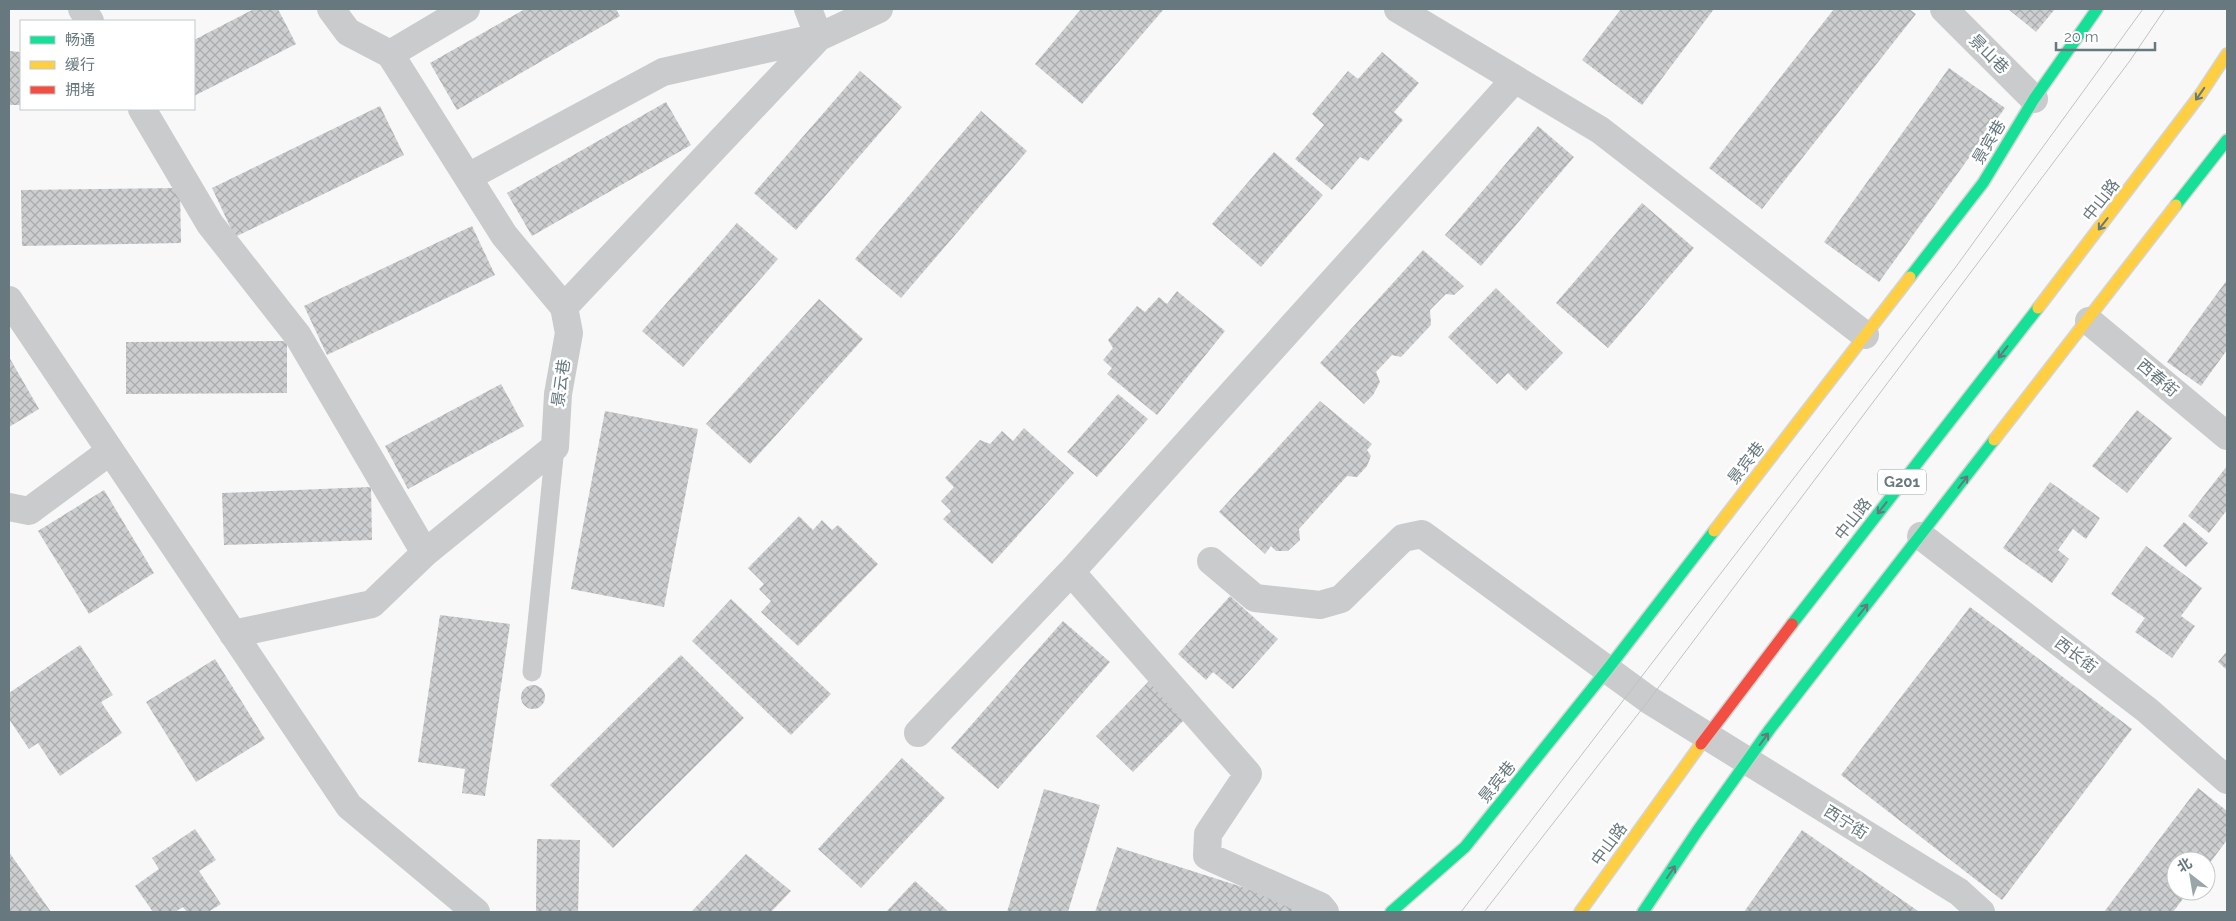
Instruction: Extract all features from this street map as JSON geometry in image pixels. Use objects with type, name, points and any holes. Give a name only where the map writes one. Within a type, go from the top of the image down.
[{"type":"main road","name":"景宾巷","points":[[1391,912],[1465,847],[1607,670],[1983,183],[2034,99],[2097,9]]},
{"type":"main road","name":"中山路","points":[[1580,912],[1734,699],[2126,194],[2200,95],[2227,54]]},
{"type":"main road","name":"G201","points":[[1644,912],[1747,762],[2227,140]]},
{"type":"street","points":[[82,9],[89,20]]},
{"type":"street","points":[[331,9],[348,32],[390,54],[504,235],[564,307],[819,37]]},
{"type":"street","points":[[390,54],[466,9]]},
{"type":"street","points":[[808,9],[819,37]]},
{"type":"street","points":[[468,177],[663,72],[819,37],[879,9]]},
{"type":"street","points":[[1398,9],[1600,130],[1865,335]]},
{"type":"street","name":"景山巷","points":[[1944,9],[2034,99]]},
{"type":"street","points":[[918,733],[1071,572],[1515,79]]},
{"type":"street","points":[[143,110],[210,224],[298,336],[425,553]]},
{"type":"street","points":[[9,300],[109,452],[349,806],[476,912]]},
{"type":"street","name":"景云巷","points":[[555,447],[558,394],[569,334],[564,307]]},
{"type":"street","name":"西春街","points":[[2089,321],[2227,436]]},
{"type":"street","points":[[233,634],[372,604],[425,553],[555,447]]},
{"type":"street","points":[[9,507],[29,511],[109,452]]},
{"type":"street","name":"西宁街","points":[[1211,561],[1254,598],[1320,605],[1341,599],[1403,538],[1422,534],[1648,700],[1959,892],[1981,912]]},
{"type":"street","name":"西长街","points":[[1920,536],[2147,710],[2227,780]]},
{"type":"street","points":[[1071,572],[1248,774],[1208,834],[1207,856],[1320,906],[1325,912]]},
{"type":"lane","points":[[532,672],[555,447]]},
{"type":"building","points":[[254,9],[278,9],[296,44],[195,95],[195,39]]},
{"type":"building","points":[[525,9],[616,9],[620,16],[457,110],[430,63]]},
{"type":"building","points":[[1081,9],[1164,9],[1082,104],[1035,64]]},
{"type":"building","points":[[1621,9],[1714,9],[1642,105],[1582,60]]},
{"type":"building","points":[[1834,9],[1909,9],[1916,14],[1762,209],[1709,168]]},
{"type":"building","points":[[2008,9],[2055,9],[2036,32]]},
{"type":"building","points":[[9,51],[20,52],[20,105],[9,105]]},
{"type":"building","points":[[1382,52],[1419,83],[1394,112],[1403,120],[1368,161],[1360,157],[1332,190],[1295,159],[1324,125],[1312,114],[1348,71],[1358,79]]},
{"type":"building","points":[[1949,68],[2005,108],[1879,282],[1824,242]]},
{"type":"building","points":[[860,71],[902,107],[796,230],[754,193]]},
{"type":"building","points":[[666,102],[691,145],[532,236],[507,193]]},
{"type":"building","points":[[380,106],[404,155],[235,237],[212,188]]},
{"type":"building","points":[[981,111],[1027,151],[901,298],[855,259]]},
{"type":"building","points":[[1538,126],[1574,157],[1481,266],[1445,235]]},
{"type":"building","points":[[1274,152],[1323,195],[1261,267],[1212,224]]},
{"type":"building","points":[[180,188],[181,243],[22,246],[21,190]]},
{"type":"building","points":[[1642,203],[1694,248],[1608,348],[1556,303]]},
{"type":"building","points":[[737,223],[778,259],[683,367],[642,331]]},
{"type":"building","points":[[472,226],[495,275],[327,355],[304,306]]},
{"type":"building","points":[[1423,250],[1464,286],[1454,295],[1446,294],[1430,310],[1431,325],[1401,357],[1392,355],[1376,372],[1380,382],[1373,395],[1364,404],[1320,363]]},
{"type":"building","points":[[2227,280],[2227,350],[2201,386],[2167,362]]},
{"type":"building","points":[[1496,288],[1563,353],[1526,391],[1508,373],[1497,384],[1448,337]]},
{"type":"building","points":[[1177,291],[1225,331],[1157,415],[1107,374],[1112,368],[1103,360],[1113,348],[1108,340],[1137,306],[1145,312],[1159,297],[1167,304]]},
{"type":"building","points":[[819,299],[863,339],[750,464],[706,424]]},
{"type":"building","points":[[287,341],[287,393],[126,394],[126,342]]},
{"type":"building","points":[[9,357],[39,409],[9,427]]},
{"type":"building","points":[[501,384],[524,426],[408,489],[385,446]]},
{"type":"building","points":[[1118,394],[1148,419],[1097,477],[1067,452]]},
{"type":"building","points":[[1320,401],[1372,444],[1367,450],[1371,456],[1367,466],[1357,477],[1347,476],[1299,529],[1300,540],[1288,551],[1276,551],[1271,546],[1265,554],[1219,512]]},
{"type":"building","points":[[2137,410],[2172,438],[2127,493],[2092,466]]},
{"type":"building","points":[[605,411],[698,429],[664,607],[571,589]]},
{"type":"building","points":[[1024,428],[1074,473],[992,564],[943,519],[951,511],[941,501],[954,487],[945,478],[980,440],[990,444],[1002,431],[1013,441]]},
{"type":"building","points":[[2227,466],[2227,510],[2209,533],[2188,516]]},
{"type":"building","points":[[2050,482],[2100,518],[2086,539],[2073,529],[2058,550],[2069,559],[2052,583],[2003,548]]},
{"type":"building","points":[[371,487],[372,540],[224,545],[222,493]]},
{"type":"building","points":[[104,490],[154,573],[89,614],[38,531]]},
{"type":"building","points":[[799,516],[813,530],[822,520],[832,530],[838,525],[878,564],[798,646],[761,612],[771,601],[759,589],[764,584],[748,568]]},
{"type":"building","points":[[2184,522],[2208,543],[2186,567],[2163,546]]},
{"type":"building","points":[[2146,546],[2202,588],[2181,616],[2195,626],[2172,658],[2135,632],[2145,618],[2111,594]]},
{"type":"building","points":[[1230,596],[1278,639],[1233,689],[1213,672],[1206,680],[1178,654]]},
{"type":"building","points":[[731,599],[831,694],[791,735],[692,641]]},
{"type":"building","points":[[1970,607],[2132,729],[2002,900],[1841,775]]},
{"type":"building","points":[[440,615],[510,624],[485,796],[462,793],[465,769],[418,762]]},
{"type":"building","points":[[1063,621],[1110,662],[998,789],[951,748]]},
{"type":"building","points":[[80,645],[113,695],[101,702],[122,733],[60,776],[38,743],[29,749],[9,719],[9,693]]},
{"type":"building","points":[[2227,651],[2227,670],[2218,662]]},
{"type":"building","points":[[681,655],[744,718],[613,848],[550,785]]},
{"type":"building","points":[[215,659],[265,739],[196,782],[146,702]]},
{"type":"building","points":[[1149,681],[1186,718],[1133,772],[1096,736]]},
{"type":"building","points":[[533,685],[541,689],[545,697],[541,705],[533,709],[525,705],[521,697],[525,689]]},
{"type":"building","points":[[902,758],[945,798],[861,888],[818,849]]},
{"type":"building","points":[[2198,788],[2227,811],[2227,840],[2216,855],[2216,851],[2166,851],[2166,901],[2181,901],[2173,912],[2104,912]]},
{"type":"building","points":[[1044,789],[1100,805],[1068,912],[1007,912]]},
{"type":"building","points":[[195,829],[216,860],[199,871],[221,904],[208,912],[187,912],[183,907],[175,912],[153,912],[135,886],[159,869],[152,858]]},
{"type":"building","points":[[1802,830],[1918,911],[1744,912]]},
{"type":"building","points":[[537,839],[580,840],[578,912],[536,912]]},
{"type":"building","points":[[1117,847],[1299,905],[1296,912],[1095,912]]},
{"type":"building","points":[[9,852],[51,912],[9,912]]},
{"type":"building","points":[[746,854],[791,891],[771,912],[691,912]]},
{"type":"building","points":[[915,881],[949,912],[886,912]]},
{"type":"tram line","points":[[1461,912],[1955,268],[2143,9]]},
{"type":"tram line","points":[[1484,912],[1649,700],[2129,62],[2165,9]]},
{"type":"traffic: fast","points":[[1910,277],[1983,183],[2034,99],[2097,9]]},
{"type":"traffic: fast","points":[[2176,205],[2227,140]]},
{"type":"traffic: fast","points":[[1792,624],[2038,308]]},
{"type":"traffic: fast","points":[[1643,912],[1698,830],[1770,729],[1994,440]]},
{"type":"traffic: fast","points":[[1391,912],[1465,847],[1607,670],[1714,531]]},
{"type":"traffic: slow","points":[[2038,308],[2200,95],[2227,54]]},
{"type":"traffic: slow","points":[[1994,440],[2176,205]]},
{"type":"traffic: slow","points":[[1714,531],[1910,277]]},
{"type":"traffic: slow","points":[[1580,912],[1701,744]]},
{"type":"traffic: jam","points":[[1701,744],[1792,624]]}]
